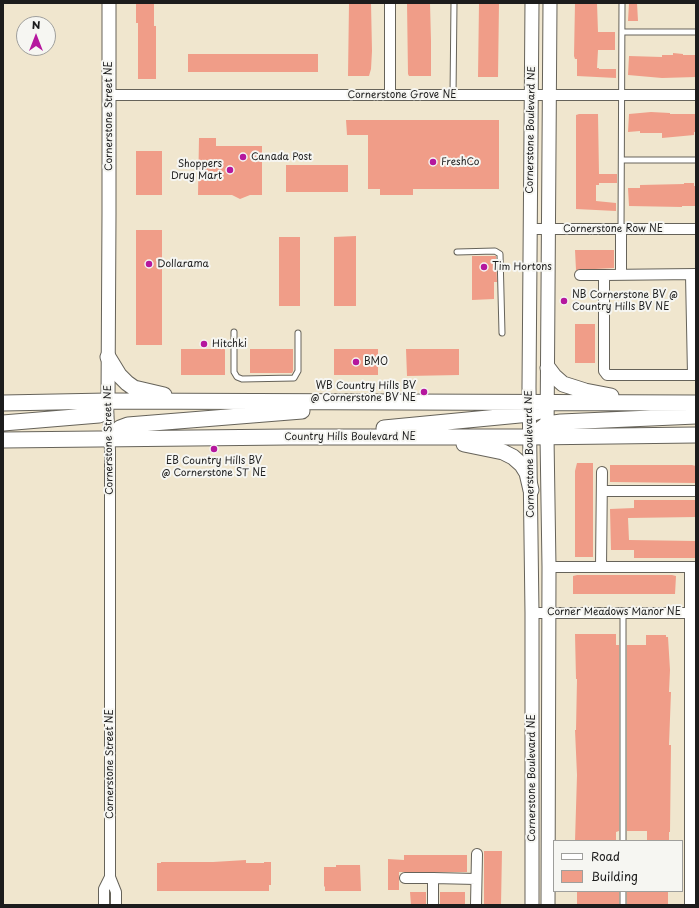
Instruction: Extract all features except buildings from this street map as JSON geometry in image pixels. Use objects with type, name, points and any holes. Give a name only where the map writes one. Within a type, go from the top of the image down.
[{"type":"main road","points":[[108,356],[119,375],[134,388],[214,402]]},
{"type":"main road","points":[[548,368],[563,384],[585,391],[650,403]]},
{"type":"main road","points":[[3,423],[99,415],[104,412],[108,401]]},
{"type":"main road","points":[[3,403],[108,401],[364,402],[530,408],[543,410],[548,403],[696,403]]},
{"type":"main road","points":[[110,439],[120,428],[128,425],[328,408],[364,402]]},
{"type":"main road","points":[[288,437],[530,408]]},
{"type":"main road","points":[[547,430],[561,422],[696,416]]},
{"type":"main road","name":"Country Hills Boulevard NE","points":[[3,440],[425,436],[530,437],[547,430],[694,435]]},
{"type":"main road","points":[[425,436],[493,449],[513,457],[522,465],[527,473],[531,490]]},
{"type":"street","name":"Cornerstone Street NE","points":[[109,3],[108,401],[110,439],[110,877]]},
{"type":"street","points":[[390,3],[390,95]]},
{"type":"street","name":"Cornerstone Boulevard NE","points":[[532,3],[530,229],[532,905]]},
{"type":"street","name":"Cornerstone Boulevard NE","points":[[548,905],[549,567],[547,430],[550,3]]},
{"type":"street","name":"Cornerstone Grove NE","points":[[108,95],[696,95]]},
{"type":"street","name":"Cornerstone Row NE","points":[[530,229],[696,229]]},
{"type":"street","points":[[621,229],[622,275]]},
{"type":"street","points":[[580,275],[694,274],[695,376],[607,376],[604,370],[604,275]]},
{"type":"street","points":[[602,472],[602,567]]},
{"type":"street","points":[[602,491],[696,491]]},
{"type":"street","points":[[549,567],[693,567],[693,864],[690,905]]},
{"type":"street","name":"Corner Meadows Manor NE","points":[[532,613],[693,613]]},
{"type":"street","points":[[476,905],[477,854]]},
{"type":"street","points":[[104,905],[104,889],[110,877]]},
{"type":"street","points":[[110,877],[116,892],[116,905]]},
{"type":"street","points":[[405,878],[476,879]]},
{"type":"street","points":[[433,905],[434,878]]},
{"type":"lane","points":[[453,95],[454,3]]},
{"type":"lane","points":[[621,229],[622,3]]},
{"type":"lane","points":[[622,32],[696,32]]},
{"type":"lane","points":[[622,160],[696,160]]},
{"type":"lane","points":[[457,252],[495,251],[500,254],[502,333]]},
{"type":"lane","points":[[234,332],[234,372],[237,377],[242,379],[294,378],[298,372],[298,333]]},
{"type":"lane","points":[[623,840],[624,612]]},
{"type":"lane","points":[[623,892],[623,905]]},
{"type":"place","name":"Canada Post","points":[[243,157]]},
{"type":"place","name":"FreshCo","points":[[433,162]]},
{"type":"place","name":"Shoppers Drug Mart","points":[[230,170]]},
{"type":"place","name":"Dollarama","points":[[149,264]]},
{"type":"place","name":"Tim Hortons","points":[[484,267]]},
{"type":"place","name":"NB Cornerstone BV @ Country Hills BV NE","points":[[564,301]]},
{"type":"place","name":"Hitchki","points":[[204,344]]},
{"type":"place","name":"BMO","points":[[356,362]]},
{"type":"place","name":"WB Country Hills BV @ Cornerstone BV NE","points":[[424,392]]},
{"type":"place","name":"EB Country Hills BV @ Cornerstone ST NE","points":[[214,449]]}]
